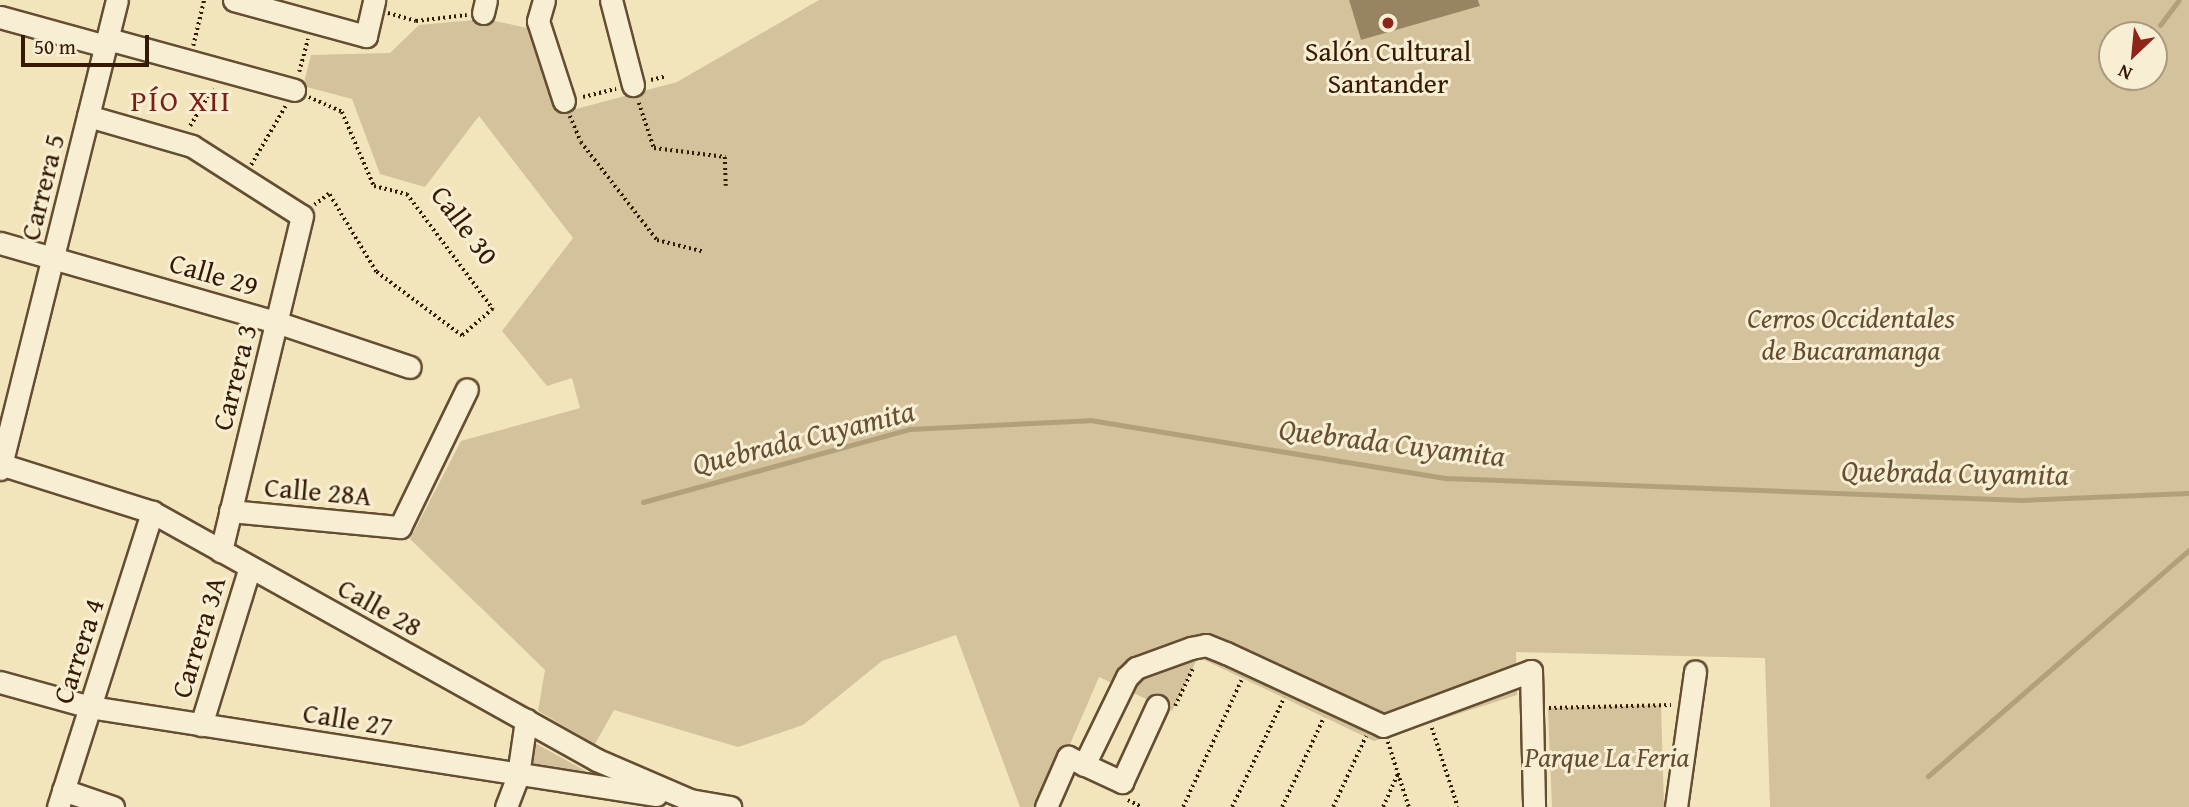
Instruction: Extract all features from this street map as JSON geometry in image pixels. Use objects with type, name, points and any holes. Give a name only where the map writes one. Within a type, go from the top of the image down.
[{"type":"street","name":"Carrera 5","points":[[1,466],[117,0]]},
{"type":"street","points":[[234,0],[366,36],[373,4]]},
{"type":"street","points":[[544,0],[538,20],[564,101]]},
{"type":"street","points":[[611,0],[634,85]]},
{"type":"street","points":[[0,17],[190,61],[294,90]]},
{"type":"street","points":[[88,116],[181,143],[302,216]]},
{"type":"street","name":"Carrera 3","points":[[221,551],[302,216]]},
{"type":"street","name":"Calle 29","points":[[0,243],[276,321],[410,367]]},
{"type":"street","name":"Calle 28A","points":[[230,511],[400,527],[467,389]]},
{"type":"street","name":"Calle 28","points":[[1,466],[152,512],[597,760],[690,800],[730,807]]},
{"type":"street","name":"Carrera 4","points":[[60,799],[152,512]]},
{"type":"street","name":"Carrera 3A","points":[[201,724],[250,567]]},
{"type":"street","points":[[1084,765],[1117,695],[1136,668],[1206,645],[1378,723],[1426,710],[1531,671],[1534,807]]},
{"type":"street","points":[[1676,807],[1695,671]]},
{"type":"street","name":"Calle 27","points":[[0,682],[90,707],[690,800]]},
{"type":"street","points":[[1046,807],[1068,757],[1122,782],[1157,706]]},
{"type":"street","points":[[506,807],[518,774],[526,720]]},
{"type":"street","points":[[60,799],[113,807]]},
{"type":"path","points":[[190,61],[204,0]]},
{"type":"path","points":[[373,4],[416,21],[484,6]]},
{"type":"path","points":[[181,143],[223,71]]},
{"type":"path","points":[[634,85],[654,148],[724,157],[726,186]]},
{"type":"path","name":"Calle 30","points":[[294,90],[342,113],[374,186],[407,194],[493,309],[462,336],[376,272],[329,194],[302,216]]},
{"type":"path","points":[[564,101],[581,142],[657,240],[705,252]]},
{"type":"path","points":[[1182,807],[1249,664]]},
{"type":"path","points":[[1232,807],[1291,683]]},
{"type":"path","points":[[1282,807],[1331,702]]},
{"type":"path","points":[[1532,709],[1690,704]]},
{"type":"path","points":[[1426,710],[1458,807]]},
{"type":"path","points":[[1378,723],[1409,807]]},
{"type":"path","points":[[1333,807],[1378,723]]},
{"type":"path","points":[[1383,807],[1398,774]]},
{"type":"green space","name":"Cerros Occidentales de Bucaramanga","points":[[819,0],[1349,0],[1361,40],[1480,6],[1478,0],[2189,0],[2189,807],[1770,807],[1765,658],[1516,652],[1517,695],[1374,741],[1198,657],[1172,711],[1099,677],[1043,807],[1020,807],[956,635],[882,661],[803,725],[738,747],[614,710],[595,744],[538,711],[545,670],[410,539],[461,441],[580,408],[572,378],[547,386],[502,331],[573,238],[479,116],[425,187],[380,174],[352,99],[303,86],[311,55],[390,53],[419,25],[486,19],[536,30],[561,113],[677,82]]},
{"type":"green space","name":"Parque La Feria","points":[[1661,705],[1664,807],[1552,807],[1548,708]]},
{"type":"green space","points":[[533,742],[586,771],[529,766]]},
{"type":"building","name":"Salón Cultural Santander","points":[[1349,0],[1478,0],[1480,6],[1361,40]]},
{"type":"waterway","points":[[2163,21],[2179,0]]},
{"type":"waterway","name":"Quebrada Cuyamita","points":[[643,502],[909,429],[1090,420],[1446,478],[2022,500],[2189,493]]},
{"type":"waterway","points":[[1928,776],[2189,550]]},
{"type":"place","name":"Salón Cultural Santander","points":[[1388,23]]},
{"type":"district","name":"PÍO XII","points":[[181,100]]}]
